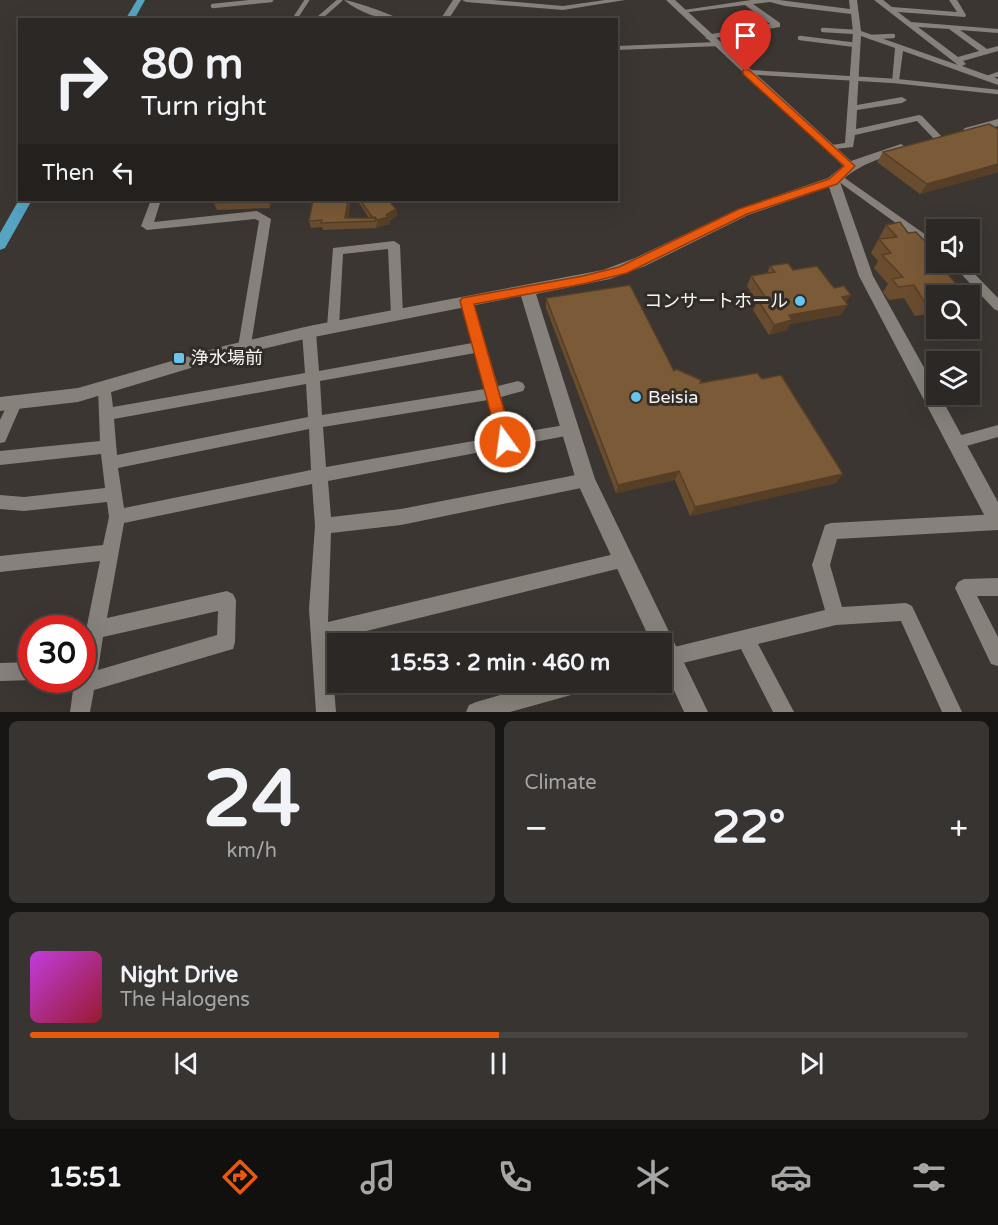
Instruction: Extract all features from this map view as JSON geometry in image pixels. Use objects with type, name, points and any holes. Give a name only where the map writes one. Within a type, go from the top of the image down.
[{"type":"main road","points":[[130,18],[141,0]]},
{"type":"main road","points":[[0,245],[24,201]]},
{"type":"street","points":[[348,0],[360,8],[386,18]]},
{"type":"street","points":[[445,18],[457,0]]},
{"type":"street","points":[[466,0],[563,8],[621,0]]},
{"type":"street","points":[[670,0],[829,148],[841,175],[926,240]]},
{"type":"street","points":[[681,11],[770,0],[854,12]]},
{"type":"street","points":[[829,148],[850,145],[857,32],[853,0]]},
{"type":"street","points":[[878,0],[968,70]]},
{"type":"street","points":[[890,9],[962,15],[953,0]]},
{"type":"street","points":[[618,48],[713,40],[777,25],[740,2]]},
{"type":"street","points":[[910,24],[998,31]]},
{"type":"street","points":[[952,28],[986,52]]},
{"type":"street","points":[[857,32],[998,82]]},
{"type":"street","points":[[895,81],[899,47]]},
{"type":"street","points":[[958,60],[998,48]]},
{"type":"street","points":[[853,108],[902,100]]},
{"type":"street","points":[[851,133],[919,118],[937,138]]},
{"type":"street","points":[[0,437],[7,403],[78,395],[245,347],[309,332],[623,270],[743,212],[841,175],[864,159],[998,122]]},
{"type":"street","points":[[836,616],[821,565],[831,531],[998,522],[866,276],[838,191],[841,175]]},
{"type":"street","points":[[156,201],[147,226],[257,215],[265,219],[245,347]]},
{"type":"street","points":[[333,327],[337,251],[394,245],[397,315]]},
{"type":"street","points":[[966,273],[998,306]]},
{"type":"street","points":[[526,290],[586,480],[655,633]]},
{"type":"street","points":[[467,301],[505,442]]},
{"type":"street","points":[[309,332],[323,526],[318,609],[326,712]]},
{"type":"street","points":[[107,414],[481,348]]},
{"type":"street","points":[[0,458],[109,455],[518,387]]},
{"type":"street","points":[[96,633],[117,517],[109,455],[105,388]]},
{"type":"street","points":[[117,517],[320,475],[571,430]]},
{"type":"street","points":[[956,443],[998,431]]},
{"type":"street","points":[[323,526],[401,517],[586,480]]},
{"type":"street","points":[[0,502],[24,504],[114,494]]},
{"type":"street","points":[[0,564],[111,552]]},
{"type":"street","points":[[320,633],[623,560]]},
{"type":"street","points":[[998,587],[964,588],[998,657]]},
{"type":"street","points":[[96,671],[226,642],[227,600],[97,629]]},
{"type":"street","points":[[672,656],[836,616],[906,612],[952,712]]},
{"type":"street","points":[[745,638],[784,712]]},
{"type":"street","points":[[672,669],[696,712]]},
{"type":"street","points":[[0,672],[18,671]]},
{"type":"street","points":[[80,712],[82,693]]},
{"type":"street","points":[[476,712],[496,710],[548,693]]},
{"type":"lane","points":[[213,6],[271,0]]},
{"type":"lane","points":[[295,18],[307,0]]},
{"type":"lane","points":[[319,18],[340,0]]},
{"type":"lane","points":[[823,30],[857,32]]},
{"type":"lane","points":[[870,37],[893,36]]},
{"type":"lane","points":[[800,38],[856,45]]},
{"type":"lane","points":[[746,72],[895,81],[998,92]]},
{"type":"lane","points":[[987,78],[998,74]]},
{"type":"building","points":[[989,124],[998,129],[998,164],[927,184],[883,152]]},
{"type":"building","points":[[215,201],[267,201],[214,203]]},
{"type":"building","points":[[313,201],[348,201],[345,218],[375,218],[375,221],[321,223],[322,220],[309,221]]},
{"type":"building","points":[[361,201],[389,201],[396,209],[386,215],[388,217],[377,220]]},
{"type":"building","points":[[900,222],[908,233],[916,232],[926,242],[926,273],[947,273],[957,285],[926,285],[925,303],[914,285],[898,287],[892,279],[903,277],[882,255],[891,253],[879,239],[897,237],[886,225]]},
{"type":"building","name":"コンサートホール","points":[[788,263],[793,270],[817,266],[834,288],[844,286],[851,295],[842,297],[848,305],[789,315],[792,320],[774,325],[758,300],[766,298],[751,276],[775,272],[770,266]]},
{"type":"building","points":[[630,285],[674,371],[676,369],[701,380],[700,383],[757,373],[762,379],[781,375],[843,474],[695,507],[679,471],[618,485],[546,298]]},
{"type":"place","name":"コンサートホール","points":[[800,301]]},
{"type":"place","name":"浄水場前","points":[[179,358]]},
{"type":"place","name":"Beisia","points":[[636,397]]},
{"type":"route","points":[[505,442],[467,301],[583,280],[623,270],[724,220],[762,204],[833,181],[850,166],[746,72]]}]
